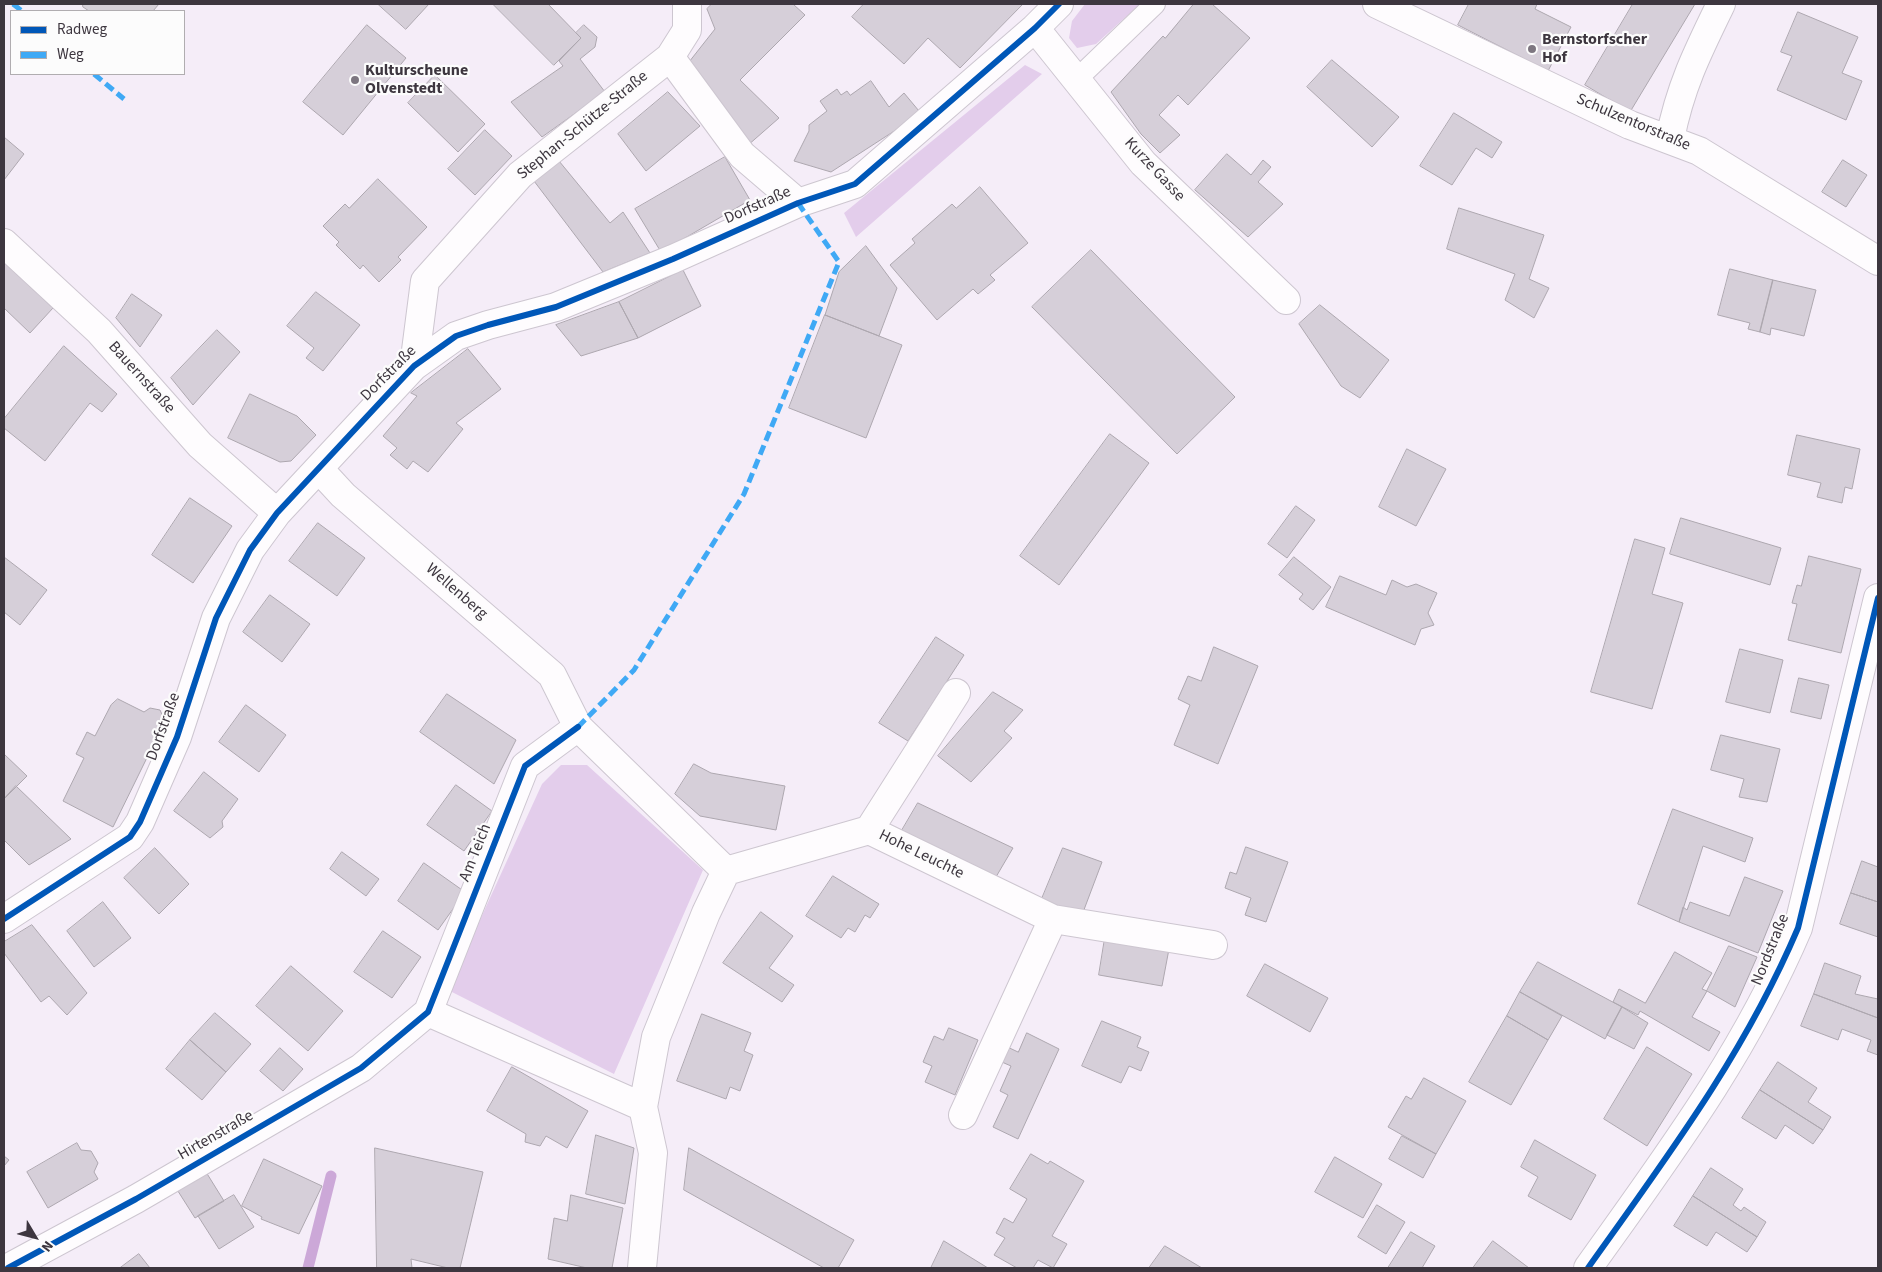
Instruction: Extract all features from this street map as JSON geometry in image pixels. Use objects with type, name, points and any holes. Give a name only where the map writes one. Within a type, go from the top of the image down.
[{"type":"street","name":"Stephan-Schütze-Straße","points":[[414,366],[425,281],[520,175],[670,57],[687,30],[687,4]]},
{"type":"street","name":"Dorfstraße","points":[[4,919],[130,837],[140,822],[177,737],[216,618],[250,550],[277,513],[414,366],[433,350],[456,336],[488,325],[556,307],[673,259],[798,203],[855,184],[1035,28],[1059,4]]},
{"type":"street","name":"Schulzentorstraße","points":[[1377,4],[1630,125],[1700,151],[1878,261]]},
{"type":"street","points":[[1670,139],[1676,105],[1687,74],[1721,4]]},
{"type":"street","name":"Kurze Gasse","points":[[1035,28],[1143,163],[1286,300]]},
{"type":"street","points":[[670,57],[742,155],[798,203]]},
{"type":"street","name":"Bauernstraße","points":[[4,243],[99,331],[200,445],[277,513]]},
{"type":"street","name":"Wellenberg","points":[[319,469],[343,495],[552,675],[578,727]]},
{"type":"street","name":"Nordstraße","points":[[1588,1268],[1713,1089],[1764,1004],[1798,928],[1878,598]]},
{"type":"street","points":[[869,830],[956,693]]},
{"type":"street","points":[[578,727],[726,871],[706,913],[656,1037],[643,1107],[653,1153],[642,1268]]},
{"type":"street","name":"Am Teich","points":[[428,1012],[525,766],[578,727]]},
{"type":"street","name":"Hohe Leuchte","points":[[726,871],[869,830],[1053,919],[1213,945]]},
{"type":"street","points":[[964,1115],[1053,919]]},
{"type":"street","points":[[428,1012],[643,1107]]},
{"type":"street","name":"Hirtenstraße","points":[[8,1268],[136,1198],[361,1068],[428,1012]]},
{"type":"lane","points":[[1076,80],[1155,4]]},
{"type":"shaded area","points":[[1085,4],[1140,4],[1096,44],[1077,48],[1069,38],[1072,21]]},
{"type":"shaded area","points":[[1025,65],[1042,74],[856,237],[844,213]]},
{"type":"shaded area","points":[[561,765],[587,765],[703,870],[614,1074],[448,990],[542,784]]},
{"type":"building","points":[[83,4],[159,4],[154,10],[88,10],[83,7]]},
{"type":"building","points":[[378,4],[429,4],[406,29]]},
{"type":"building","points":[[493,4],[548,4],[581,38],[554,65]]},
{"type":"building","points":[[712,4],[793,4],[805,15],[740,80],[779,118],[747,146],[689,62],[715,29],[707,9]]},
{"type":"building","points":[[864,4],[1023,4],[960,68],[928,38],[904,64],[852,17]]},
{"type":"building","points":[[1194,4],[1212,4],[1250,38],[1188,105],[1178,95],[1159,115],[1180,135],[1160,153],[1141,134],[1111,92],[1163,36],[1165,38]]},
{"type":"building","name":"Bernstorfscher Hof","points":[[1469,4],[1537,4],[1535,9],[1571,27],[1548,71],[1458,25]]},
{"type":"building","points":[[1633,4],[1695,4],[1630,112],[1585,85]]},
{"type":"building","points":[[1798,12],[1858,37],[1842,73],[1862,81],[1846,120],[1777,90],[1792,56],[1781,52]]},
{"type":"building","name":"Kulturscheune Olvenstedt","points":[[367,25],[406,58],[343,135],[303,102]]},
{"type":"building","points":[[584,25],[597,37],[595,47],[580,59],[605,92],[542,137],[511,102],[563,66],[559,61],[581,38],[576,33]]},
{"type":"building","points":[[1332,60],[1399,117],[1372,147],[1307,87]]},
{"type":"building","points":[[435,75],[485,124],[458,152],[408,103]]},
{"type":"building","points":[[871,81],[889,107],[904,93],[919,111],[902,126],[831,172],[794,161],[809,131],[809,125],[827,111],[820,101],[837,89],[841,95],[847,91],[850,95]]},
{"type":"building","points":[[668,92],[700,126],[646,171],[618,134]]},
{"type":"building","points":[[1454,113],[1502,142],[1492,158],[1476,148],[1452,185],[1420,166]]},
{"type":"building","points":[[485,130],[512,156],[475,195],[448,169]]},
{"type":"building","points":[[4,137],[24,154],[4,180]]},
{"type":"building","points":[[1227,154],[1251,175],[1263,160],[1271,167],[1258,182],[1283,204],[1248,237],[1195,190]]},
{"type":"building","points":[[725,157],[750,200],[661,252],[635,209]]},
{"type":"building","points":[[1843,160],[1867,175],[1846,207],[1822,192]]},
{"type":"building","points":[[559,161],[610,223],[623,212],[650,253],[603,272],[534,181]]},
{"type":"building","points":[[378,179],[427,227],[398,257],[401,260],[379,282],[363,265],[360,269],[336,245],[339,242],[323,226],[345,204],[349,208]]},
{"type":"building","points":[[980,187],[1028,243],[990,275],[995,280],[978,294],[973,289],[937,320],[890,265],[915,243],[912,239],[952,204],[956,208]]},
{"type":"building","points":[[1459,208],[1544,235],[1529,279],[1549,288],[1534,318],[1505,300],[1515,274],[1447,249]]},
{"type":"building","points":[[866,246],[897,288],[879,336],[825,315],[839,272]]},
{"type":"building","points":[[1091,250],[1235,397],[1177,454],[1032,307]]},
{"type":"building","points":[[4,262],[53,308],[30,333],[4,308]]},
{"type":"building","points":[[1730,269],[1773,280],[1760,332],[1748,329],[1750,323],[1718,315]]},
{"type":"building","points":[[683,270],[701,306],[638,338],[619,302]]},
{"type":"building","points":[[1773,280],[1816,290],[1804,336],[1771,328],[1770,335],[1760,332]]},
{"type":"building","points":[[316,292],[360,325],[323,371],[306,358],[314,348],[287,326]]},
{"type":"building","points":[[132,294],[162,315],[140,347],[116,318]]},
{"type":"building","points":[[619,302],[638,338],[581,356],[556,325]]},
{"type":"building","points":[[1320,305],[1389,360],[1360,398],[1341,386],[1299,324]]},
{"type":"building","points":[[825,315],[902,345],[866,438],[789,408]]},
{"type":"building","points":[[217,330],[240,352],[193,405],[171,378]]},
{"type":"building","points":[[64,346],[117,394],[102,412],[90,403],[45,461],[4,428],[4,419]]},
{"type":"building","points":[[468,349],[501,389],[456,423],[463,429],[428,472],[413,461],[407,469],[390,455],[397,448],[383,436],[417,396],[411,393]]},
{"type":"building","points":[[250,394],[297,416],[316,435],[291,461],[280,462],[228,438]]},
{"type":"building","points":[[1110,434],[1149,463],[1059,585],[1020,556]]},
{"type":"building","points":[[1797,435],[1860,449],[1852,489],[1845,487],[1842,503],[1817,497],[1821,483],[1788,475]]},
{"type":"building","points":[[1407,449],[1446,469],[1416,526],[1379,507]]},
{"type":"building","points":[[190,498],[232,526],[193,583],[152,555]]},
{"type":"building","points":[[1296,506],[1315,520],[1287,558],[1268,544]]},
{"type":"building","points":[[1681,518],[1781,548],[1770,585],[1670,554]]},
{"type":"building","points":[[318,523],[365,558],[337,596],[289,561]]},
{"type":"building","points":[[1635,539],[1665,548],[1652,594],[1683,603],[1652,709],[1591,692]]},
{"type":"building","points":[[1809,556],[1861,569],[1841,653],[1788,640],[1797,604],[1792,603],[1797,585],[1801,586]]},
{"type":"building","points":[[4,557],[47,590],[20,625],[4,612]]},
{"type":"building","points":[[1294,557],[1331,587],[1313,610],[1299,599],[1303,594],[1279,575]]},
{"type":"building","points":[[1340,576],[1386,595],[1392,580],[1407,587],[1416,584],[1437,593],[1428,613],[1434,625],[1421,629],[1415,645],[1326,607]]},
{"type":"building","points":[[270,595],[310,624],[282,662],[243,632]]},
{"type":"building","points":[[936,637],[964,655],[908,741],[879,723]]},
{"type":"building","points":[[1214,647],[1258,666],[1218,764],[1174,745],[1190,705],[1178,699],[1188,676],[1201,681]]},
{"type":"building","points":[[1740,649],[1783,660],[1770,713],[1726,702]]},
{"type":"building","points":[[1799,678],[1829,685],[1821,719],[1791,712]]},
{"type":"building","points":[[993,692],[1023,710],[1004,731],[1012,738],[971,782],[938,756]]},
{"type":"building","points":[[447,694],[516,740],[494,784],[420,732]]},
{"type":"building","points":[[118,699],[144,712],[150,708],[160,710],[165,721],[113,827],[63,801],[84,758],[76,754],[87,732],[95,736],[111,705]]},
{"type":"building","points":[[246,705],[286,735],[259,772],[219,742]]},
{"type":"building","points":[[1721,735],[1780,749],[1767,802],[1739,797],[1744,779],[1711,770]]},
{"type":"building","points":[[4,754],[27,776],[4,799]]},
{"type":"building","points":[[694,764],[711,773],[785,786],[776,830],[700,816],[675,794]]},
{"type":"building","points":[[204,772],[238,799],[222,821],[223,827],[210,838],[174,811]]},
{"type":"building","points":[[456,785],[492,811],[464,851],[427,825]]},
{"type":"building","points":[[16,786],[71,839],[29,865],[4,840],[4,799]]},
{"type":"building","points":[[918,803],[1013,848],[993,882],[901,832]]},
{"type":"building","points":[[1673,809],[1753,838],[1745,862],[1703,846],[1679,922],[1638,904]]},
{"type":"building","points":[[1246,847],[1288,862],[1266,922],[1245,915],[1251,898],[1225,888],[1230,872],[1236,874]]},
{"type":"building","points":[[155,848],[189,884],[159,914],[124,878]]},
{"type":"building","points":[[1063,848],[1102,862],[1082,915],[1041,901]]},
{"type":"building","points":[[342,852],[379,879],[366,896],[330,869]]},
{"type":"building","points":[[1862,861],[1878,867],[1878,902],[1851,893]]},
{"type":"building","points":[[424,863],[465,892],[438,930],[398,901]]},
{"type":"building","points":[[833,876],[879,904],[870,918],[865,915],[855,932],[848,928],[841,938],[806,916]]},
{"type":"building","points":[[1745,877],[1783,891],[1758,953],[1679,922],[1683,907],[1687,910],[1690,902],[1729,916]]},
{"type":"building","points":[[1851,893],[1878,902],[1878,937],[1840,924]]},
{"type":"building","points":[[103,902],[131,938],[94,967],[67,931]]},
{"type":"building","points":[[761,912],[793,936],[769,968],[794,985],[782,1002],[723,963]]},
{"type":"building","points":[[32,925],[87,993],[67,1015],[49,996],[41,1002],[4,953],[4,942]]},
{"type":"building","points":[[383,931],[421,957],[392,998],[354,972]]},
{"type":"building","points":[[1105,938],[1169,949],[1162,986],[1099,975]]},
{"type":"building","points":[[1729,946],[1757,957],[1735,1007],[1707,991]]},
{"type":"building","points":[[1675,952],[1712,973],[1702,989],[1707,991],[1692,1017],[1720,1032],[1709,1051],[1640,1011],[1638,1015],[1613,1002],[1619,989],[1645,1003]]},
{"type":"building","points":[[1538,962],[1622,1007],[1605,1039],[1520,992]]},
{"type":"building","points":[[1825,963],[1861,976],[1855,994],[1878,999],[1878,1018],[1814,994]]},
{"type":"building","points":[[1265,964],[1328,998],[1310,1032],[1247,996]]},
{"type":"building","points":[[291,966],[343,1011],[308,1051],[256,1006]]},
{"type":"building","points":[[1520,992],[1562,1016],[1548,1040],[1507,1016]]},
{"type":"building","points":[[1814,994],[1878,1018],[1878,1055],[1867,1051],[1871,1040],[1842,1029],[1838,1040],[1801,1026]]},
{"type":"building","points":[[1622,1007],[1648,1023],[1634,1049],[1607,1035]]},
{"type":"building","points":[[215,1013],[251,1044],[226,1072],[190,1040]]},
{"type":"building","points":[[702,1014],[751,1033],[744,1051],[753,1055],[740,1091],[730,1087],[726,1099],[677,1081]]},
{"type":"building","points":[[1507,1016],[1548,1040],[1511,1105],[1469,1082]]},
{"type":"building","points":[[1102,1021],[1141,1037],[1137,1047],[1149,1052],[1141,1071],[1129,1066],[1121,1083],[1082,1066]]},
{"type":"building","points":[[949,1028],[978,1040],[955,1095],[925,1082],[932,1066],[923,1062],[934,1036],[943,1040]]},
{"type":"building","points":[[1027,1033],[1059,1049],[1018,1139],[993,1127],[1008,1095],[1000,1091],[1011,1066],[995,1059],[1001,1044],[1018,1052]]},
{"type":"building","points":[[190,1040],[226,1072],[202,1100],[166,1069]]},
{"type":"building","points":[[1647,1047],[1692,1074],[1647,1146],[1604,1119]]},
{"type":"building","points":[[280,1048],[303,1069],[283,1091],[260,1071]]},
{"type":"building","points":[[1778,1062],[1817,1088],[1808,1102],[1831,1117],[1823,1130],[1760,1090]]},
{"type":"building","points":[[512,1067],[588,1111],[567,1148],[546,1136],[540,1146],[525,1142],[526,1134],[487,1111]]},
{"type":"building","points":[[1424,1078],[1466,1101],[1436,1154],[1388,1127],[1406,1096],[1411,1099]]},
{"type":"building","points":[[1760,1090],[1823,1130],[1813,1144],[1785,1125],[1776,1139],[1742,1118]]},
{"type":"building","points":[[596,1135],[634,1148],[625,1204],[586,1194]]},
{"type":"building","points":[[1402,1136],[1436,1154],[1423,1178],[1389,1159]]},
{"type":"building","points":[[1535,1140],[1596,1175],[1571,1220],[1528,1196],[1538,1177],[1521,1167]]},
{"type":"building","points":[[77,1143],[81,1150],[91,1151],[98,1163],[94,1172],[98,1179],[48,1208],[27,1172]]},
{"type":"building","points":[[375,1148],[483,1172],[460,1268],[448,1268],[411,1259],[412,1268],[377,1268]]},
{"type":"building","points":[[689,1148],[854,1240],[838,1268],[824,1268],[684,1190]]},
{"type":"building","points":[[1031,1154],[1048,1164],[1050,1161],[1084,1181],[1052,1236],[1067,1244],[1053,1268],[1038,1260],[1033,1268],[1017,1268],[994,1255],[1005,1238],[996,1233],[1004,1218],[1013,1223],[1027,1199],[1010,1189]]},
{"type":"building","points":[[4,1156],[9,1160],[4,1166]]},
{"type":"building","points":[[1335,1157],[1382,1184],[1363,1218],[1315,1192]]},
{"type":"building","points":[[264,1159],[322,1186],[299,1234],[261,1219],[262,1217],[242,1206]]},
{"type":"building","points":[[1711,1168],[1743,1189],[1733,1205],[1741,1211],[1744,1207],[1766,1222],[1757,1237],[1693,1196]]},
{"type":"building","points":[[206,1172],[224,1201],[195,1218],[176,1188]]},
{"type":"building","points":[[234,1195],[254,1227],[219,1249],[198,1216]]},
{"type":"building","points":[[571,1195],[623,1208],[612,1268],[587,1268],[548,1259],[554,1218],[567,1221]]},
{"type":"building","points":[[1693,1196],[1757,1237],[1747,1252],[1716,1232],[1707,1246],[1674,1226]]},
{"type":"building","points":[[1377,1205],[1405,1222],[1386,1254],[1358,1237]]},
{"type":"building","points":[[1411,1232],[1435,1246],[1422,1268],[1388,1268]]},
{"type":"building","points":[[944,1241],[988,1268],[931,1268]]},
{"type":"building","points":[[1493,1241],[1529,1268],[1473,1268]]},
{"type":"building","points":[[1165,1246],[1202,1268],[1149,1268]]},
{"type":"building","points":[[139,1254],[150,1268],[120,1268]]},
{"type":"waterway","points":[[308,1268],[331,1176]]},
{"type":"marked path","points":[[13,4],[21,10]]},
{"type":"marked path","points":[[95,75],[124,99]]},
{"type":"marked path","points":[[578,727],[634,670],[744,494],[839,262],[798,203]]},
{"type":"cycle path","points":[[4,919],[130,837],[140,822],[177,737],[216,618],[250,550],[277,513],[414,366],[456,336],[488,325],[556,307],[673,259],[798,203],[855,184],[1035,28],[1059,4]]},
{"type":"cycle path","points":[[1588,1268],[1647,1186],[1729,1062],[1777,975],[1798,928],[1878,598]]},
{"type":"cycle path","points":[[8,1268],[136,1199],[361,1068],[428,1012],[525,766],[578,727]]},
{"type":"place","name":"Bernstorfscher Hof","points":[[1532,49]]},
{"type":"place","name":"Kulturscheune Olvenstedt","points":[[355,80]]}]
